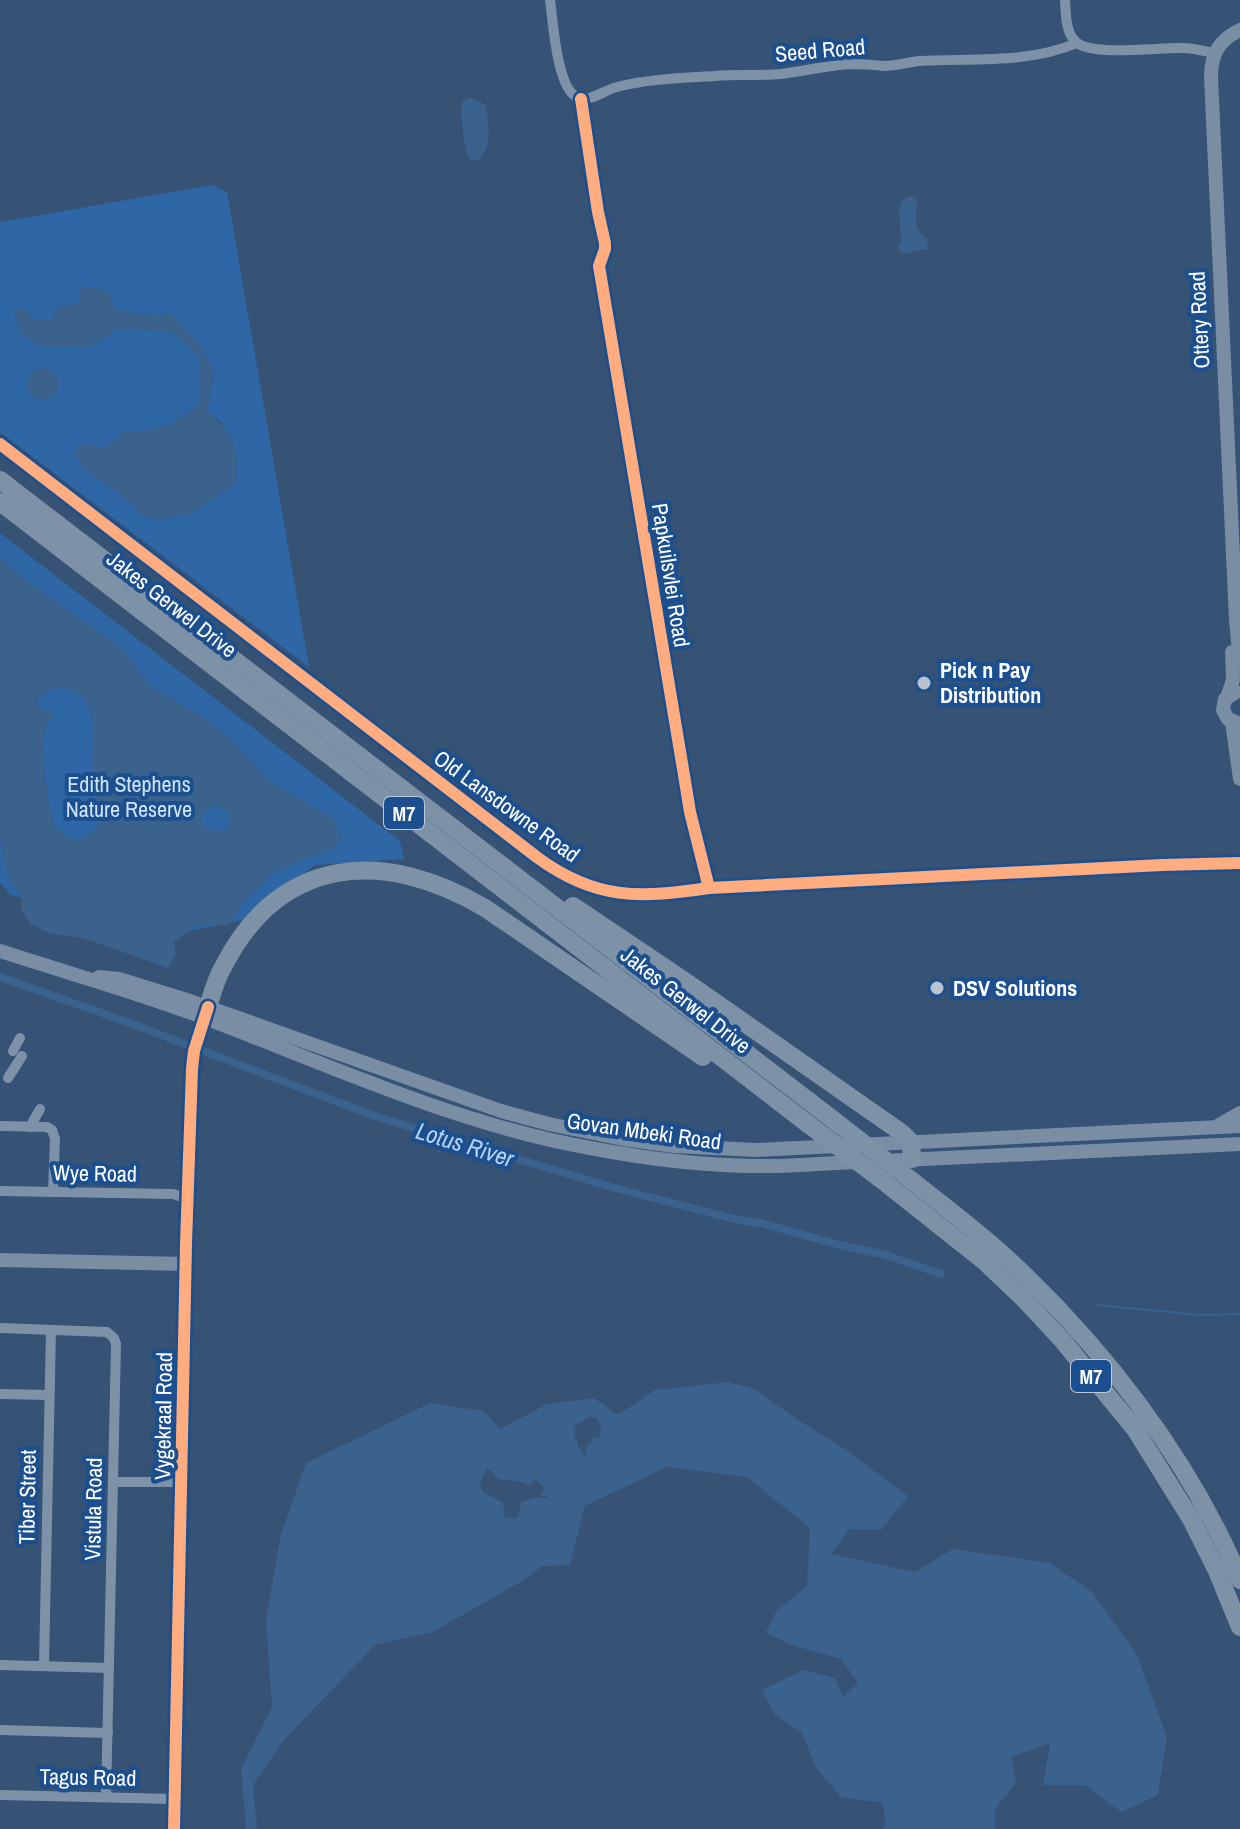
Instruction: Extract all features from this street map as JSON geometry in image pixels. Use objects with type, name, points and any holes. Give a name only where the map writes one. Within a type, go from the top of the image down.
[{"type":"highway","name":"Jakes Gerwel Drive","points":[[0,480],[1000,1251],[1079,1331],[1125,1388],[1178,1463],[1240,1580]]},
{"type":"highway","name":"Jakes Gerwel Drive","points":[[0,502],[984,1261],[1063,1341],[1135,1429],[1191,1519],[1240,1627]]},
{"type":"highway","points":[[441,819],[829,1081],[902,1133],[912,1151]]},
{"type":"highway","points":[[206,1012],[222,967],[240,938],[267,907],[299,886],[334,873],[374,869],[402,873],[448,887],[485,908],[741,1083],[804,1121]]},
{"type":"street","points":[[550,0],[560,68],[569,92],[581,99]]},
{"type":"street","points":[[1065,0],[1070,33],[1077,43],[1088,49],[1184,48],[1214,53],[1221,42],[1240,30]]},
{"type":"street","name":"Seed Road","points":[[581,99],[617,87],[668,80],[782,74],[834,65],[885,66],[921,61],[972,61],[1044,54],[1077,43]]},
{"type":"street","name":"Ottery Road","points":[[1214,53],[1211,77],[1213,134],[1240,663]]},
{"type":"street","name":"Papkuilsvlei Road","points":[[581,99],[605,243],[599,266],[685,781],[709,888]]},
{"type":"street","name":"Old Lansdowne Road","points":[[0,444],[554,869],[592,887],[648,895],[709,888],[1240,863]]},
{"type":"street","name":"Ottery Road","points":[[1236,620],[1232,634],[1234,693],[1223,704],[1228,719],[1236,723]]},
{"type":"street","points":[[1236,723],[1240,779]]},
{"type":"street","name":"Govan Mbeki Road","points":[[0,951],[71,974],[119,979],[206,1012],[501,1111],[592,1133],[674,1146],[912,1151],[1240,1144]]},
{"type":"street","name":"Vygekraal Road","points":[[174,1829],[192,1069],[206,1012]]},
{"type":"street","points":[[8,1078],[20,1038]]},
{"type":"street","points":[[30,1127],[40,1109]]},
{"type":"street","points":[[1215,1127],[1240,1113]]},
{"type":"street","points":[[0,1126],[52,1130],[55,1139],[53,1192]]},
{"type":"street","name":"Govan Mbeki Road","points":[[912,1151],[1240,1126]]},
{"type":"street","name":"Wye Road","points":[[0,1191],[173,1194],[188,1199]]},
{"type":"street","points":[[0,1260],[186,1264]]},
{"type":"street","name":"Vistula Road","points":[[0,1328],[107,1332],[116,1344],[106,1797]]},
{"type":"street","name":"Tiber Street","points":[[44,1666],[51,1330]]},
{"type":"street","points":[[0,1394],[49,1395]]},
{"type":"street","points":[[114,1482],[181,1482]]},
{"type":"street","points":[[0,1665],[109,1668]]},
{"type":"street","points":[[0,1730],[108,1733]]},
{"type":"street","name":"Tagus Road","points":[[0,1795],[175,1799]]},
{"type":"green space","points":[[212,185],[227,192],[309,667],[0,432],[0,222]],"holes":[[[81,286],[116,310],[154,316],[198,343],[214,372],[207,411],[223,424],[216,495],[187,516],[161,520],[143,515],[122,496],[89,445],[103,449],[124,431],[156,429],[183,417],[200,402],[200,359],[174,333],[118,328],[88,348],[13,311],[27,310],[31,319],[52,321],[57,308],[80,302]]]},
{"type":"green space","name":"Edith Stephens Nature Reserve","points":[[0,533],[400,841],[404,859],[315,865],[242,920],[153,939],[11,895],[0,883]]},
{"type":"shaded area","points":[[470,97],[486,105],[488,141],[479,160],[470,160],[463,131],[462,102]]},
{"type":"shaded area","points":[[912,196],[917,201],[916,223],[928,240],[927,249],[902,253],[898,247],[901,243],[899,209],[902,200]]},
{"type":"shaded area","points":[[80,286],[108,290],[116,310],[154,316],[170,313],[198,343],[214,372],[207,411],[234,442],[236,483],[187,516],[161,520],[143,515],[86,471],[75,455],[78,444],[103,449],[124,431],[156,429],[183,417],[200,402],[200,359],[174,333],[118,328],[88,348],[40,347],[20,333],[13,310],[27,310],[31,319],[52,321],[57,308],[80,302]]},
{"type":"shaded area","points":[[43,368],[54,373],[59,384],[54,395],[43,400],[32,395],[27,384],[32,373]]},
{"type":"shaded area","name":"Edith Stephens Nature Reserve","points":[[0,558],[28,582],[122,648],[149,685],[205,718],[230,738],[269,780],[333,819],[342,839],[330,851],[272,874],[243,903],[229,925],[198,925],[174,942],[176,955],[168,968],[83,938],[51,934],[31,924],[22,912],[20,894],[8,876],[0,841]],"holes":[[[59,687],[74,692],[84,700],[93,724],[93,781],[100,820],[95,830],[79,840],[57,829],[48,797],[44,738],[45,730],[55,715],[40,708],[36,701]],[[214,806],[226,810],[230,818],[223,831],[201,825],[201,814]]]},
{"type":"shaded area","points":[[728,1382],[755,1389],[908,1496],[881,1530],[849,1529],[831,1554],[915,1572],[953,1549],[1050,1563],[1092,1592],[1137,1655],[1167,1737],[1158,1795],[1121,1812],[1085,1785],[1043,1785],[1050,1743],[1012,1757],[1016,1783],[995,1809],[995,1829],[882,1829],[885,1823],[883,1803],[841,1797],[816,1768],[802,1733],[774,1714],[762,1690],[803,1670],[835,1678],[843,1697],[858,1683],[841,1659],[791,1645],[766,1632],[777,1610],[807,1586],[810,1528],[747,1477],[667,1467],[585,1506],[570,1565],[542,1566],[526,1579],[433,1632],[375,1645],[283,1741],[253,1785],[257,1829],[246,1829],[241,1769],[272,1707],[266,1619],[281,1534],[306,1463],[430,1403],[484,1411],[500,1429],[547,1404],[594,1398],[618,1415],[655,1390]],"holes":[[[589,1417],[597,1419],[601,1425],[599,1439],[592,1438],[584,1455],[574,1437],[575,1426]],[[487,1469],[498,1479],[523,1482],[529,1486],[536,1480],[543,1486],[541,1495],[550,1499],[537,1497],[521,1502],[518,1518],[505,1518],[503,1503],[483,1492],[480,1482]]]},
{"type":"waterway","name":"Lotus River","points":[[0,977],[377,1117],[615,1188],[886,1255],[941,1274]]},
{"type":"waterway","points":[[1096,1305],[1201,1315],[1240,1314]]},
{"type":"cycle path","points":[[581,99],[605,243],[599,266],[690,812],[709,888]]},
{"type":"cycle path","points":[[0,444],[538,858],[559,872],[600,889],[662,894],[709,888],[1240,863]]},
{"type":"cycle path","points":[[174,1829],[192,1069],[194,1051],[208,1007]]},
{"type":"place","name":"Pick n Pay Distribution","points":[[924,683]]},
{"type":"place","name":"DSV Solutions","points":[[937,988]]}]
